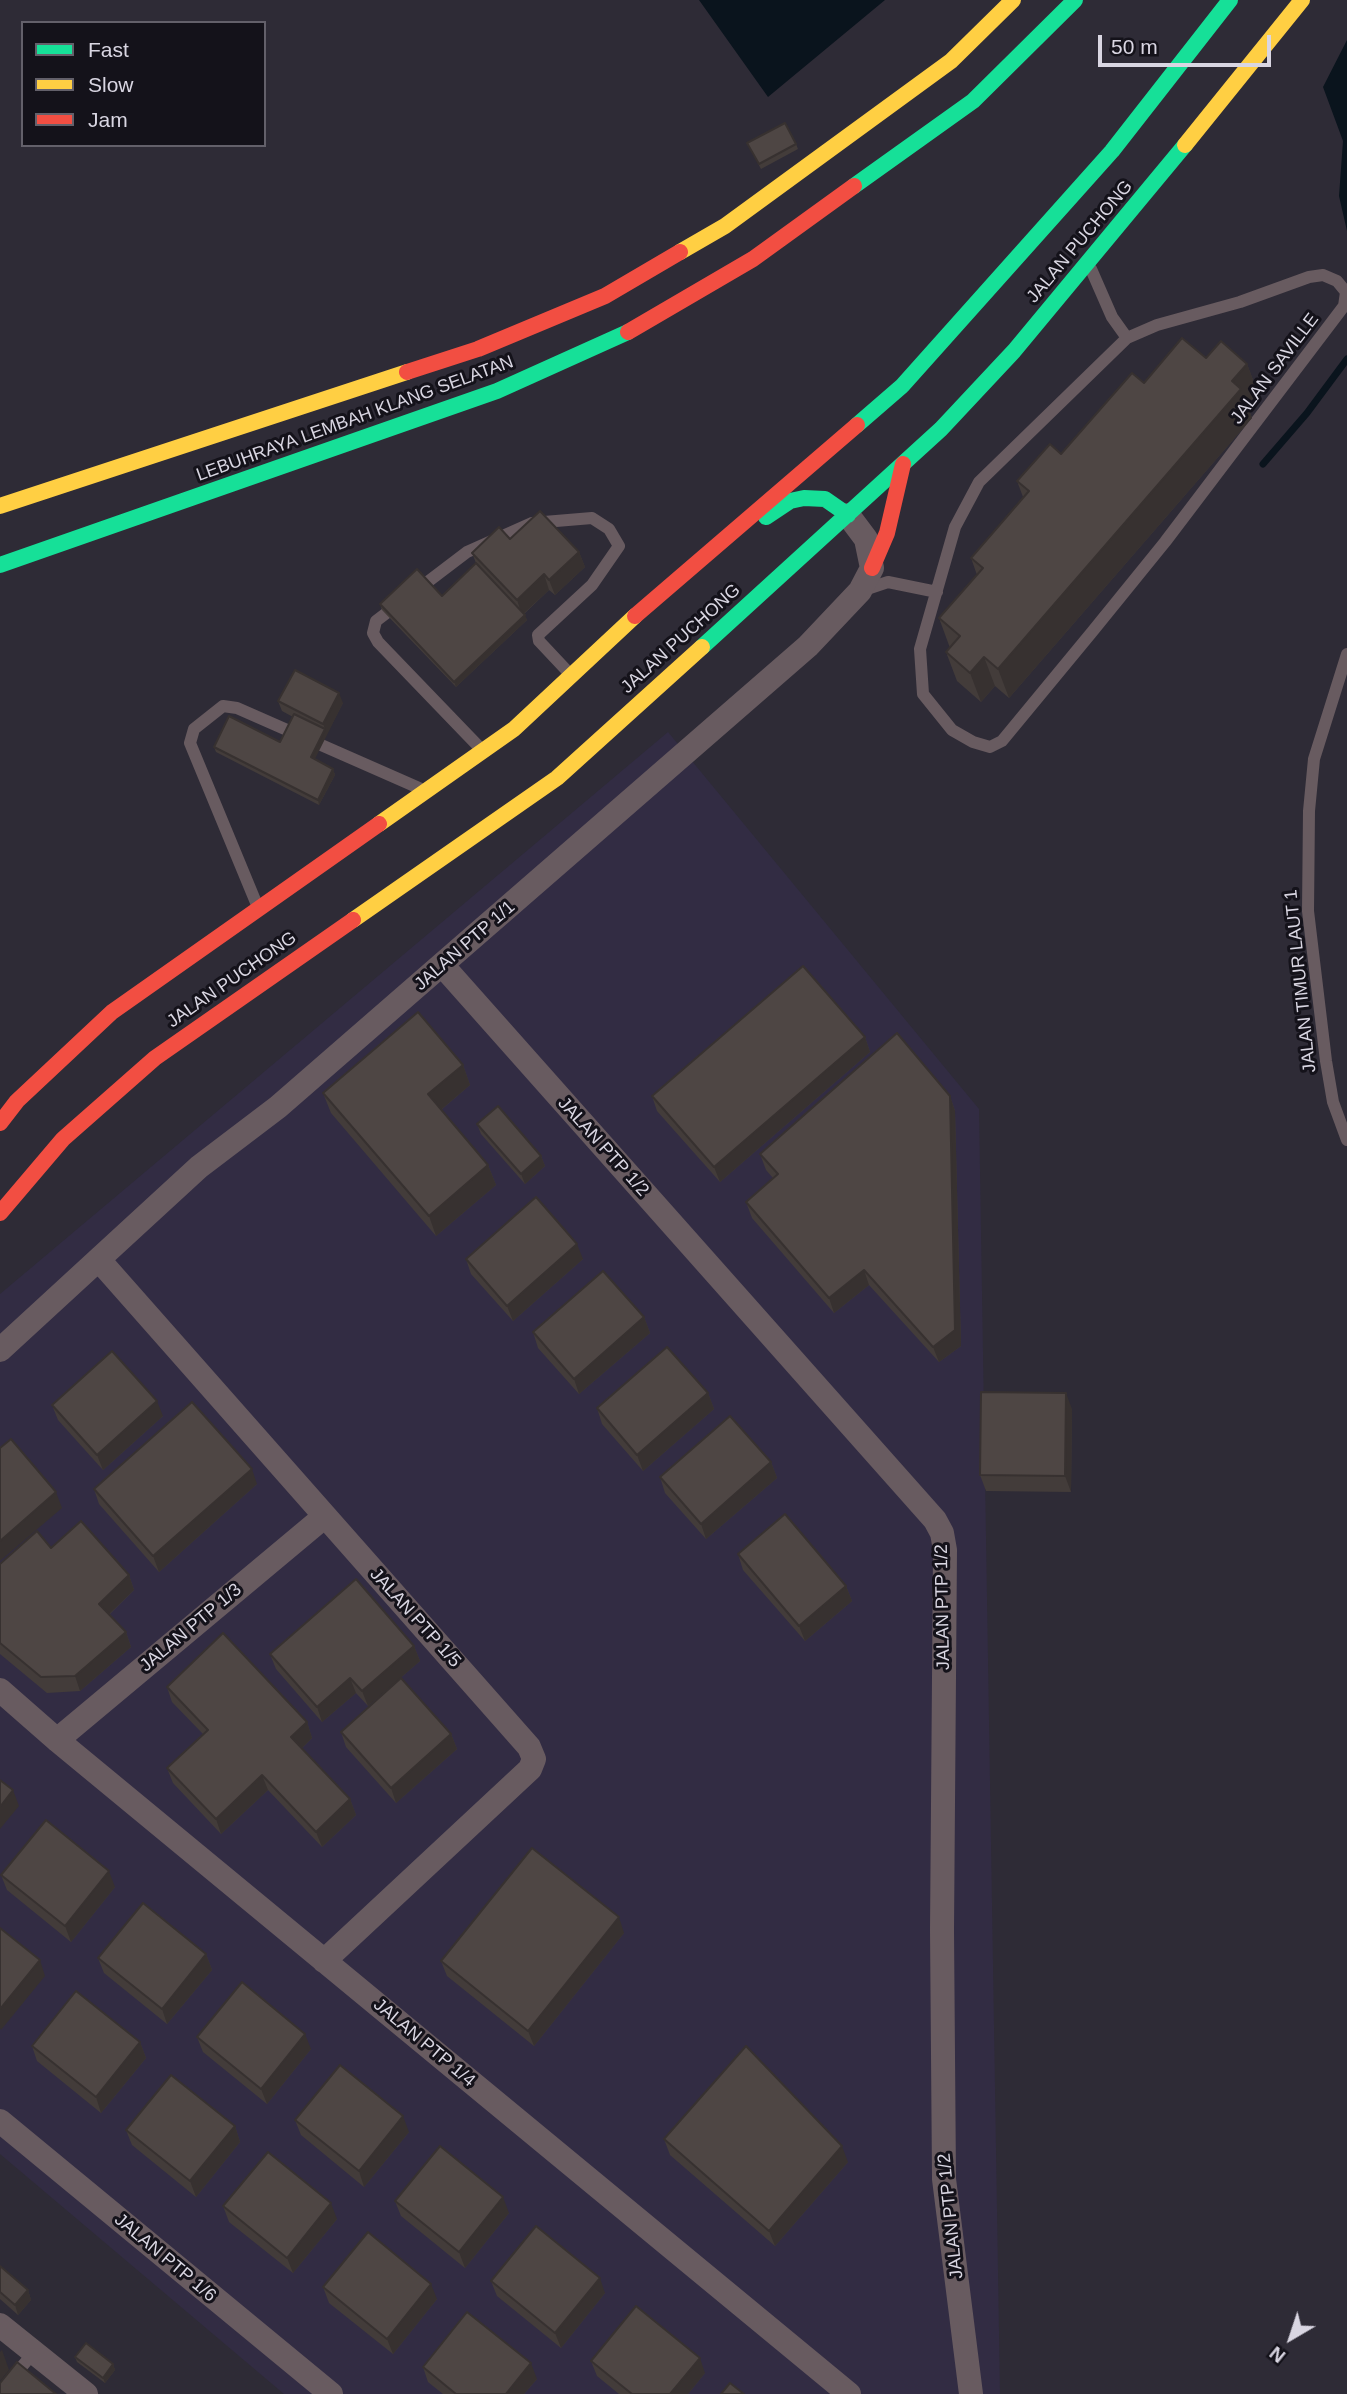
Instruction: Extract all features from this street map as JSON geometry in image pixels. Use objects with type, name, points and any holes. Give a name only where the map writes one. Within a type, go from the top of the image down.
[{"type":"main road","name":"LEBUHRAYA LEMBAH KLANG SELATAN","points":[[0,506],[478,349],[604,296],[725,226],[951,61],[1013,0]]},
{"type":"main road","name":"LEBUHRAYA LEMBAH KLANG SELATAN","points":[[0,565],[497,391],[627,332],[752,259],[973,101],[1074,0]]},
{"type":"main road","name":"JALAN PUCHONG","points":[[0,1123],[17,1101],[112,1012],[514,729],[646,606],[902,386],[1112,151],[1230,0]]},
{"type":"main road","name":"JALAN PUCHONG","points":[[0,1213],[63,1139],[155,1058],[557,778],[941,429],[1014,351],[1302,0]]},
{"type":"main road","points":[[872,568],[887,533],[903,464]]},
{"type":"main road","points":[[646,606],[719,559],[761,521],[790,501],[804,498],[825,499],[848,515]]},
{"type":"street","points":[[848,515],[866,539],[872,568]]},
{"type":"street","name":"JALAN PTP 1/1","points":[[0,1350],[200,1167],[278,1107],[443,966],[808,646],[860,591],[872,568]]},
{"type":"street","name":"JALAN PTP 1/2","points":[[443,966],[934,1520],[942,1533],[945,1550],[942,1930],[944,2179],[971,2394]]},
{"type":"street","name":"JALAN PTP 1/5","points":[[99,1261],[529,1746],[534,1759],[530,1769],[324,1961]]},
{"type":"street","name":"JALAN PTP 1/3","points":[[57,1740],[325,1516]]},
{"type":"street","name":"JALAN PTP 1/4","points":[[0,1690],[57,1740],[849,2394]]},
{"type":"street","name":"JALAN PTP 1/6","points":[[0,2121],[331,2394]]},
{"type":"street","points":[[0,2325],[86,2394]]},
{"type":"lane","points":[[1088,263],[1112,317],[1127,338]]},
{"type":"lane","name":"JALAN SAVILLE","points":[[1323,275],[1337,281],[1346,292],[1344,306],[1165,542],[1002,741],[990,747],[973,742],[952,730],[923,694],[920,649],[937,592],[955,527],[979,482],[1127,338],[1157,325],[1240,302],[1309,277],[1323,275]]},
{"type":"lane","points":[[483,751],[379,642],[373,633],[376,621],[467,552],[532,523],[592,518],[609,529],[619,546],[592,585],[538,635],[540,641],[572,677]]},
{"type":"lane","points":[[860,591],[888,582],[937,592]]},
{"type":"lane","name":"JALAN TIMUR LAUT 1","points":[[1347,654],[1314,759],[1308,811],[1308,911],[1333,1102],[1347,1140]]},
{"type":"lane","points":[[258,908],[190,743],[194,729],[223,706],[237,708],[426,790]]},
{"type":"lane","points":[[0,2393],[34,2352]]},
{"type":"shaded area","points":[[699,0],[885,0],[768,97]]},
{"type":"shaded area","points":[[1347,40],[1347,231],[1339,196],[1343,141],[1323,87]]},
{"type":"shaded area","points":[[668,732],[979,1109],[1000,2394],[284,2394],[0,2154],[0,1294]]},
{"type":"building","points":[[785,123],[796,144],[759,164],[747,143]]},
{"type":"building","points":[[1182,338],[1206,358],[1221,341],[1247,364],[1232,381],[1241,389],[998,669],[984,657],[970,673],[946,652],[960,636],[939,618],[983,568],[971,558],[1029,491],[1017,481],[1050,444],[1061,454],[1132,373],[1144,383]]},
{"type":"building","points":[[540,511],[579,552],[549,580],[544,574],[517,600],[472,553],[499,527],[510,539]]},
{"type":"building","points":[[476,563],[525,615],[454,682],[380,604],[417,569],[442,596]]},
{"type":"building","points":[[295,670],[339,693],[323,724],[278,701]]},
{"type":"building","points":[[294,714],[325,729],[311,757],[333,769],[318,800],[214,747],[229,716],[280,742]]},
{"type":"building","points":[[803,966],[865,1037],[714,1167],[652,1096]]},
{"type":"building","points":[[418,1012],[463,1065],[428,1094],[488,1165],[429,1216],[323,1093]]},
{"type":"building","points":[[897,1033],[950,1096],[955,1330],[933,1347],[864,1270],[829,1298],[746,1202],[778,1174],[760,1154]]},
{"type":"building","points":[[498,1106],[541,1156],[521,1174],[477,1124]]},
{"type":"building","points":[[536,1197],[577,1244],[507,1306],[466,1259]]},
{"type":"building","points":[[603,1271],[644,1317],[574,1379],[533,1332]]},
{"type":"building","points":[[667,1347],[708,1393],[637,1455],[597,1408]]},
{"type":"building","points":[[112,1351],[157,1401],[97,1455],[52,1405]]},
{"type":"building","points":[[981,1392],[1066,1393],[1065,1476],[980,1475]]},
{"type":"building","points":[[192,1402],[252,1469],[153,1556],[94,1489]]},
{"type":"building","points":[[730,1416],[771,1462],[701,1524],[660,1477]]},
{"type":"building","points":[[11,1439],[56,1492],[0,1541],[0,1448]]},
{"type":"building","points":[[785,1514],[846,1586],[799,1626],[738,1554]]},
{"type":"building","points":[[81,1521],[129,1575],[99,1604],[126,1632],[75,1676],[41,1677],[0,1643],[0,1564],[37,1531],[51,1548]]},
{"type":"building","points":[[356,1579],[414,1646],[362,1691],[350,1678],[317,1707],[270,1654]]},
{"type":"building","points":[[223,1633],[307,1722],[291,1737],[350,1799],[316,1832],[262,1775],[216,1819],[167,1768],[208,1730],[167,1687]]},
{"type":"building","points":[[401,1678],[451,1734],[391,1788],[341,1732]]},
{"type":"building","points":[[0,1780],[13,1790],[0,1807]]},
{"type":"building","points":[[46,1820],[109,1871],[65,1926],[1,1875]]},
{"type":"building","points":[[532,1848],[619,1917],[528,2031],[441,1961]]},
{"type":"building","points":[[143,1903],[206,1954],[162,2009],[98,1958]]},
{"type":"building","points":[[0,1928],[40,1960],[0,2009]]},
{"type":"building","points":[[242,1982],[305,2034],[261,2089],[197,2037]]},
{"type":"building","points":[[76,1991],[140,2042],[96,2097],[32,2046]]},
{"type":"building","points":[[746,2046],[842,2146],[769,2231],[664,2139]]},
{"type":"building","points":[[340,2065],[403,2116],[359,2171],[295,2120]]},
{"type":"building","points":[[171,2075],[235,2126],[190,2181],[126,2130]]},
{"type":"building","points":[[440,2146],[503,2197],[459,2252],[395,2201]]},
{"type":"building","points":[[268,2152],[331,2203],[287,2258],[223,2206]]},
{"type":"building","points":[[536,2226],[600,2278],[555,2333],[491,2281]]},
{"type":"building","points":[[368,2232],[431,2284],[387,2339],[323,2287]]},
{"type":"building","points":[[0,2266],[28,2290],[15,2305],[0,2292]]},
{"type":"building","points":[[636,2306],[700,2358],[670,2394],[632,2394],[591,2361]]},
{"type":"building","points":[[467,2312],[531,2363],[506,2394],[456,2394],[423,2367]]},
{"type":"building","points":[[86,2343],[113,2364],[103,2378],[75,2357]]},
{"type":"building","points":[[17,2362],[56,2394],[0,2394],[0,2383]]},
{"type":"building","points":[[730,2383],[744,2394],[721,2394]]},
{"type":"waterway","points":[[1263,464],[1307,413],[1347,359]]},
{"type":"traffic: fast","points":[[854,186],[973,101],[1075,0]]},
{"type":"traffic: fast","points":[[857,425],[902,386],[1112,151],[1230,0]]},
{"type":"traffic: fast","points":[[702,647],[941,429],[1014,351],[1185,145]]},
{"type":"traffic: fast","points":[[0,565],[497,391],[628,332]]},
{"type":"traffic: fast","points":[[766,517],[790,501],[804,498],[825,499],[848,515]]},
{"type":"traffic: slow","points":[[680,252],[725,226],[951,61],[1013,0]]},
{"type":"traffic: slow","points":[[1185,145],[1302,0]]},
{"type":"traffic: slow","points":[[0,506],[407,372]]},
{"type":"traffic: slow","points":[[379,824],[514,729],[635,616]]},
{"type":"traffic: slow","points":[[353,920],[557,778],[702,647]]},
{"type":"traffic: jam","points":[[628,332],[753,259],[854,186]]},
{"type":"traffic: jam","points":[[407,372],[478,349],[605,296],[680,252]]},
{"type":"traffic: jam","points":[[635,616],[857,425]]},
{"type":"traffic: jam","points":[[872,568],[887,533],[903,464]]},
{"type":"traffic: jam","points":[[0,1123],[17,1101],[112,1012],[379,824]]},
{"type":"traffic: jam","points":[[0,1213],[63,1139],[155,1058],[353,920]]}]
